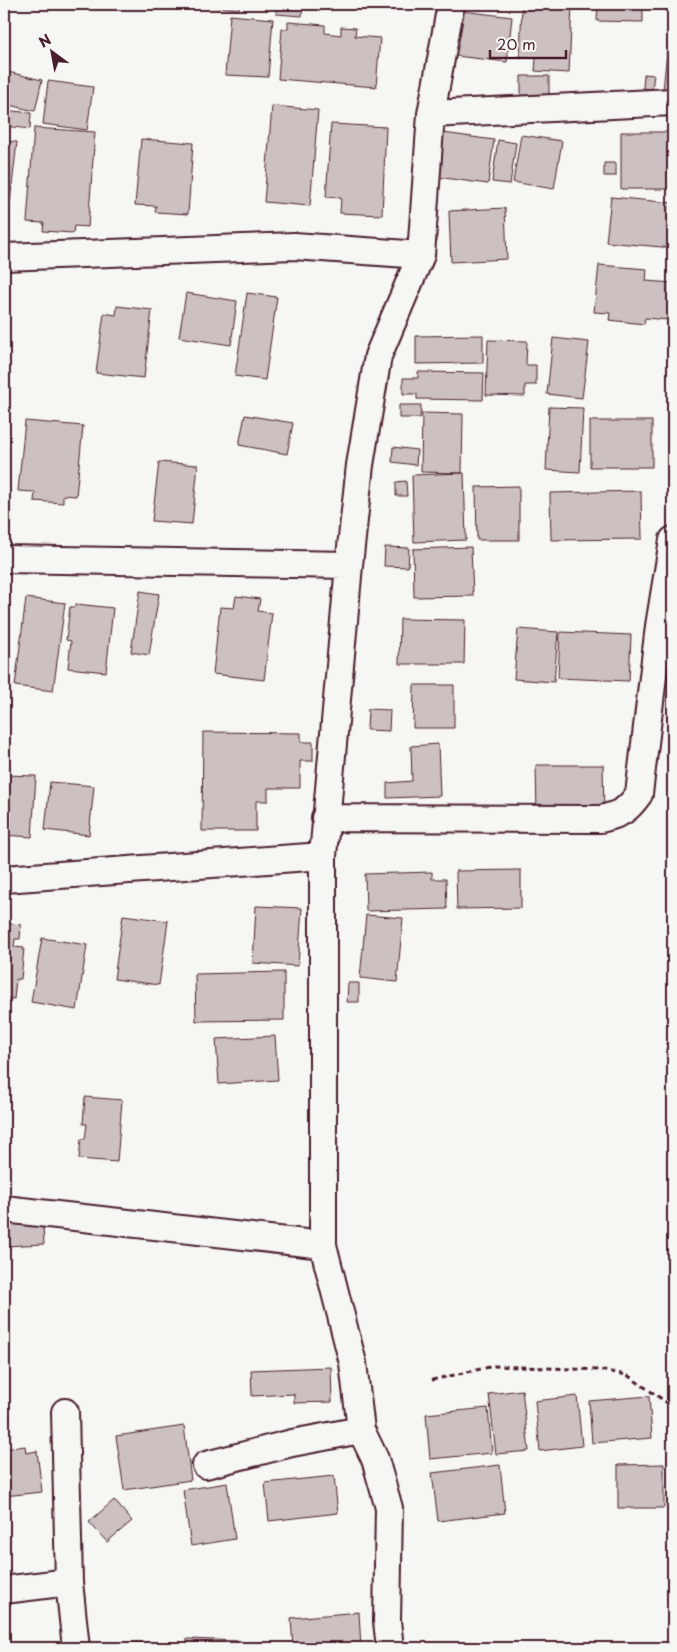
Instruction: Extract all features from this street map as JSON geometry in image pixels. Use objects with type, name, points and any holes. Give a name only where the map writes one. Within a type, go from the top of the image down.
[{"type":"street","points":[[390,1648],[387,1622],[389,1508],[376,1459],[361,1430],[353,1363],[323,1245],[323,856],[325,818],[360,464],[378,356],[420,255],[431,114],[452,4]]},
{"type":"street","points":[[431,114],[673,102]]},
{"type":"street","points":[[4,257],[294,246],[420,255]]},
{"type":"street","points":[[4,250],[190,250],[420,255]]},
{"type":"street","points":[[325,818],[601,819],[621,814],[639,794],[659,626],[673,540]]},
{"type":"street","points":[[4,559],[349,565]]},
{"type":"street","points":[[4,879],[323,856]]},
{"type":"street","points":[[4,1208],[323,1245]]},
{"type":"street","points":[[65,1412],[69,1582],[76,1648]]},
{"type":"street","points":[[206,1466],[292,1443],[361,1430]]},
{"type":"street","points":[[4,1590],[69,1582]]},
{"type":"path","points":[[432,1380],[494,1366],[600,1370],[627,1375],[669,1404],[673,1417]]},
{"type":"building","points":[[4,4],[7,4],[4,56]]},
{"type":"building","points":[[175,4],[240,4],[239,9]]},
{"type":"building","points":[[277,4],[303,4],[302,16],[276,14]]},
{"type":"building","points":[[522,4],[572,4],[569,73],[535,71],[536,58],[520,57]]},
{"type":"building","points":[[598,4],[643,4],[643,22],[597,21]]},
{"type":"building","points":[[673,4],[673,91],[663,90]]},
{"type":"building","points":[[462,11],[512,17],[507,62],[456,56]]},
{"type":"building","points":[[230,15],[273,19],[268,77],[225,75]]},
{"type":"building","points":[[288,22],[325,25],[325,33],[341,35],[341,27],[356,28],[355,36],[380,38],[376,87],[278,79],[282,29],[288,29]]},
{"type":"building","points":[[4,71],[42,80],[35,111],[9,105],[10,100],[4,99],[7,89],[4,88]]},
{"type":"building","points":[[644,74],[654,75],[652,89],[643,88]]},
{"type":"building","points":[[521,76],[549,76],[549,96],[521,97]]},
{"type":"building","points":[[48,81],[93,87],[87,130],[43,124]]},
{"type":"building","points":[[272,106],[318,110],[310,206],[264,202]]},
{"type":"building","points":[[4,110],[31,113],[30,129],[4,126]]},
{"type":"building","points":[[331,124],[386,127],[382,215],[340,213],[341,198],[326,197]]},
{"type":"building","points":[[34,128],[95,132],[88,227],[74,226],[73,233],[43,231],[44,223],[27,222]]},
{"type":"building","points":[[621,132],[673,132],[673,162],[669,162],[670,189],[621,189]]},
{"type":"building","points":[[443,133],[494,140],[488,184],[437,177]]},
{"type":"building","points":[[521,135],[562,141],[554,189],[513,182]]},
{"type":"building","points":[[141,139],[193,143],[188,214],[155,212],[156,206],[135,205]]},
{"type":"building","points":[[498,140],[516,143],[510,184],[492,182]]},
{"type":"building","points":[[4,141],[17,142],[8,220],[4,219]]},
{"type":"building","points":[[604,163],[616,163],[616,176],[604,176]]},
{"type":"building","points":[[611,197],[673,203],[673,248],[606,242]]},
{"type":"building","points":[[505,208],[507,259],[451,262],[449,211]]},
{"type":"building","points":[[599,265],[647,269],[646,281],[673,283],[669,320],[645,318],[644,324],[609,320],[610,313],[594,312]]},
{"type":"building","points":[[186,293],[237,301],[231,345],[179,337]]},
{"type":"building","points":[[247,293],[277,297],[265,380],[235,376]]},
{"type":"building","points":[[117,306],[152,310],[144,378],[96,373],[104,313],[116,315]]},
{"type":"building","points":[[483,335],[483,363],[416,364],[416,336]]},
{"type":"building","points":[[553,338],[589,342],[582,398],[547,394]]},
{"type":"building","points":[[488,340],[527,341],[526,365],[536,365],[536,385],[525,385],[525,396],[486,395]]},
{"type":"building","points":[[418,372],[484,373],[483,400],[417,399],[417,394],[403,394],[403,378],[418,378]]},
{"type":"building","points":[[399,405],[421,405],[420,418],[399,418]]},
{"type":"building","points":[[549,407],[583,408],[580,472],[546,470]]},
{"type":"building","points":[[422,413],[463,414],[462,473],[421,472]]},
{"type":"building","points":[[245,415],[293,423],[287,454],[239,445]]},
{"type":"building","points":[[25,421],[83,426],[76,496],[63,495],[63,503],[34,501],[35,492],[18,491]]},
{"type":"building","points":[[590,421],[652,421],[652,467],[590,467]]},
{"type":"building","points":[[393,447],[417,450],[416,465],[392,462]]},
{"type":"building","points":[[159,462],[198,465],[192,524],[152,521]]},
{"type":"building","points":[[464,473],[466,540],[414,542],[412,475]]},
{"type":"building","points":[[406,481],[407,496],[396,496],[396,482]]},
{"type":"building","points":[[519,486],[519,540],[477,540],[476,487]]},
{"type":"building","points":[[641,491],[642,539],[551,540],[550,493]]},
{"type":"building","points":[[385,547],[409,548],[408,567],[384,566]]},
{"type":"building","points":[[471,547],[473,596],[414,597],[413,549]]},
{"type":"building","points":[[140,591],[159,594],[149,655],[131,652]]},
{"type":"building","points":[[236,596],[260,599],[258,611],[272,613],[264,680],[213,674],[220,607],[234,608]]},
{"type":"building","points":[[26,598],[65,603],[53,691],[15,686]]},
{"type":"building","points":[[76,604],[113,608],[106,672],[68,668],[71,641],[66,640],[70,607],[75,607]]},
{"type":"building","points":[[400,619],[465,620],[464,664],[399,664]]},
{"type":"building","points":[[518,629],[558,632],[554,682],[514,679]]},
{"type":"building","points":[[560,632],[631,635],[629,681],[558,678]]},
{"type":"building","points":[[414,685],[454,685],[454,728],[413,728]]},
{"type":"building","points":[[368,709],[390,710],[389,731],[367,730]]},
{"type":"building","points":[[203,732],[301,733],[301,742],[313,742],[313,761],[300,761],[300,788],[268,788],[268,801],[256,801],[256,831],[202,831]]},
{"type":"building","points":[[438,744],[440,796],[387,798],[387,783],[412,781],[411,746]]},
{"type":"building","points":[[536,765],[603,765],[604,814],[537,815]]},
{"type":"building","points":[[4,775],[36,776],[32,837],[4,835]]},
{"type":"building","points":[[50,782],[94,786],[89,835],[45,830]]},
{"type":"building","points":[[521,870],[521,908],[457,909],[456,871]]},
{"type":"building","points":[[432,872],[432,879],[446,879],[447,909],[366,911],[365,874]]},
{"type":"building","points":[[256,906],[302,908],[298,966],[253,963]]},
{"type":"building","points":[[123,915],[168,921],[159,985],[114,979]]},
{"type":"building","points":[[366,915],[403,918],[397,982],[360,978]]},
{"type":"building","points":[[4,923],[21,925],[20,939],[15,939],[14,947],[24,948],[21,979],[16,979],[14,999],[4,998]]},
{"type":"building","points":[[42,938],[87,945],[77,1010],[31,1002]]},
{"type":"building","points":[[284,972],[284,1020],[196,1021],[195,974]]},
{"type":"building","points":[[348,983],[359,983],[359,1002],[347,1002]]},
{"type":"building","points":[[275,1036],[278,1080],[219,1084],[216,1039]]},
{"type":"building","points":[[85,1097],[122,1100],[117,1162],[79,1159],[81,1139],[85,1139],[87,1124],[83,1124]]},
{"type":"building","points":[[42,1209],[44,1244],[4,1246],[4,1211]]},
{"type":"building","points":[[331,1367],[332,1402],[294,1403],[294,1394],[252,1396],[251,1370]]},
{"type":"building","points":[[522,1390],[529,1451],[496,1454],[489,1394]]},
{"type":"building","points":[[577,1396],[582,1446],[540,1451],[535,1401]]},
{"type":"building","points":[[649,1396],[652,1438],[592,1443],[589,1401]]},
{"type":"building","points":[[488,1408],[492,1453],[430,1459],[426,1414]]},
{"type":"building","points":[[184,1426],[191,1480],[124,1490],[116,1436]]},
{"type":"building","points":[[25,1446],[26,1453],[37,1451],[42,1492],[4,1496],[4,1449]]},
{"type":"building","points":[[664,1464],[664,1508],[618,1508],[618,1465]]},
{"type":"building","points":[[500,1465],[505,1513],[438,1521],[432,1473]]},
{"type":"building","points":[[334,1476],[338,1513],[269,1521],[265,1483]]},
{"type":"building","points":[[227,1483],[235,1539],[191,1546],[183,1490]]},
{"type":"building","points":[[114,1500],[132,1521],[107,1542],[89,1522]]},
{"type":"building","points":[[359,1612],[361,1648],[293,1648],[291,1618]]},
{"type":"building","points":[[187,1639],[241,1641],[241,1648],[187,1648]]},
{"type":"building","points":[[168,1642],[168,1648],[122,1648],[122,1643]]}]
